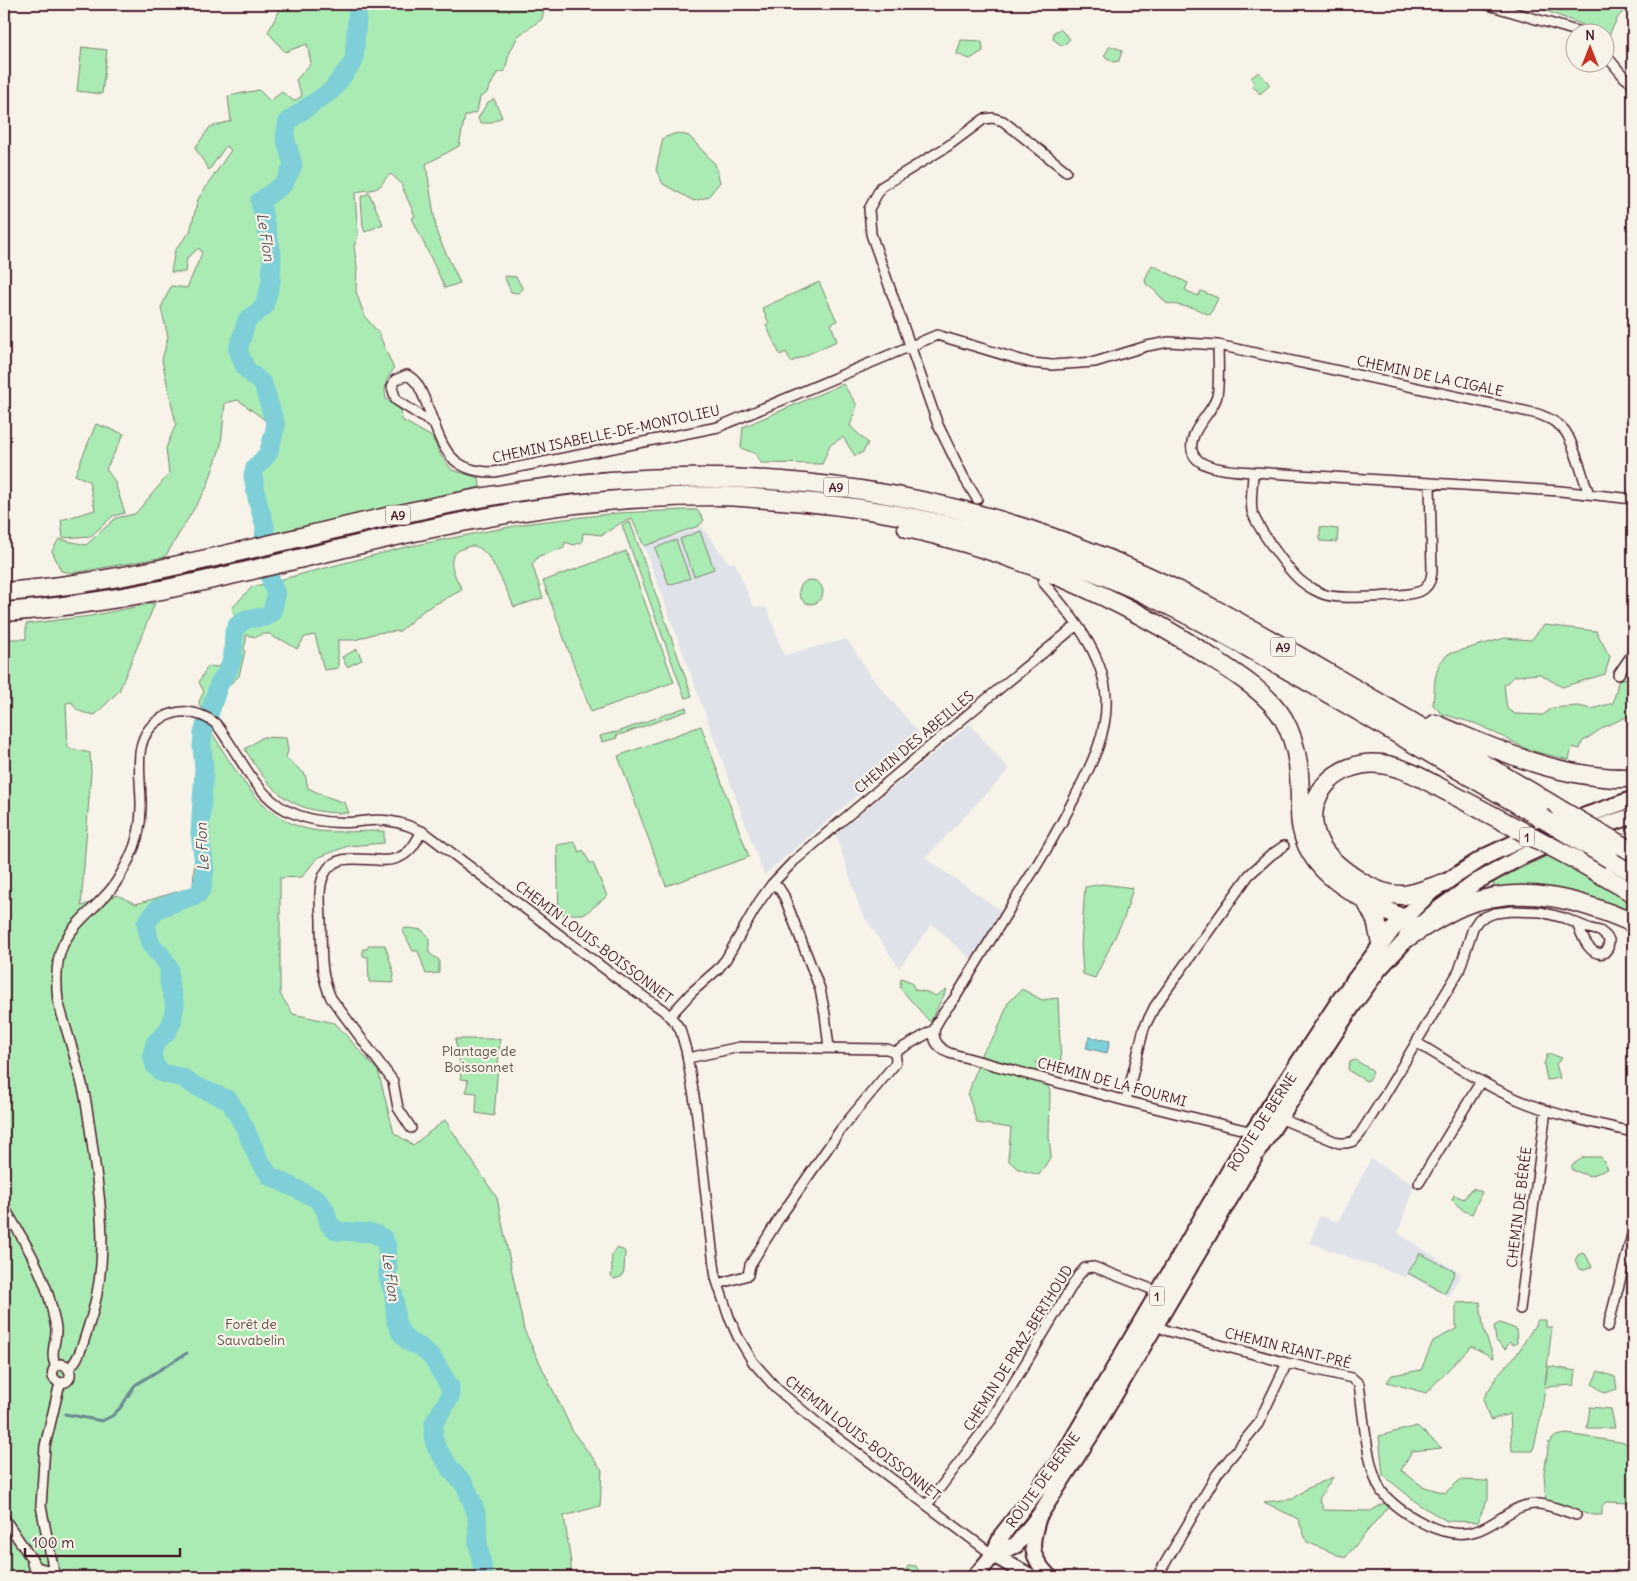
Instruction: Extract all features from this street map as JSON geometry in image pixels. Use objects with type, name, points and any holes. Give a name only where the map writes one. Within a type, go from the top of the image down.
[{"type":"highway","name":"A9","points":[[4,592],[76,584],[190,564],[407,513],[517,492],[572,484],[620,480],[723,477],[802,483],[889,495],[967,512],[1042,534],[1088,550],[1169,585],[1248,627],[1566,808],[1633,852]]},
{"type":"highway","name":"A9","points":[[4,612],[77,604],[185,585],[483,518],[575,504],[654,498],[831,504],[915,518],[1000,539],[1082,567],[1161,601],[1213,628],[1633,872]]},
{"type":"highway","points":[[723,499],[857,518],[969,544],[1024,563],[1084,588],[1153,622],[1195,647],[1255,688],[1280,713],[1292,736],[1298,755],[1301,824],[1308,848],[1316,861],[1342,885],[1410,927],[1485,899],[1515,895],[1548,896],[1571,900],[1597,908],[1633,923]]},
{"type":"highway","points":[[1370,697],[1485,745],[1543,766],[1588,776],[1633,778]]},
{"type":"highway","points":[[1444,883],[1404,895],[1387,894],[1354,878],[1333,862],[1319,843],[1313,819],[1318,796],[1327,782],[1345,769],[1353,766],[1372,764],[1392,766],[1419,777],[1518,829],[1633,893]]},
{"type":"highway","points":[[1566,808],[1633,838]]},
{"type":"highway","points":[[1365,899],[1376,920],[1381,943]]},
{"type":"main road","name":"ROUTE DE BERNE","points":[[975,1577],[993,1555],[1002,1535],[1060,1461],[1254,1132],[1274,1116],[1410,927],[1420,901],[1486,856],[1519,840],[1633,799]]},
{"type":"main road","name":"ROUTE DE BERNE","points":[[993,1555],[1016,1545],[1039,1516],[1083,1447],[1269,1136],[1274,1116],[1341,998],[1381,943],[1437,910],[1464,889],[1516,859],[1556,841],[1633,816]]},
{"type":"main road","points":[[1039,1516],[1033,1536],[1032,1552],[1042,1569],[1050,1577]]},
{"type":"main road","points":[[993,1555],[1032,1577]]},
{"type":"street","points":[[1485,4],[1564,27]]},
{"type":"street","points":[[1614,65],[1633,84]]},
{"type":"street","points":[[978,499],[963,476],[944,439],[871,234],[869,209],[881,187],[948,146],[984,119],[992,118],[1003,122],[1066,171]]},
{"type":"street","name":"CHEMIN DE LA CIGALE","points":[[910,345],[937,335],[1031,364],[1052,365],[1095,362],[1147,346],[1170,342],[1218,345],[1538,414],[1553,420],[1564,430],[1589,494]]},
{"type":"street","name":"CHEMIN ISABELLE-DE-MONTOLIEU","points":[[435,425],[396,400],[392,387],[395,380],[407,375],[416,380],[435,425],[446,452],[455,462],[467,469],[479,472],[494,472],[718,427],[910,345]]},
{"type":"street","points":[[1218,345],[1217,398],[1194,434],[1191,444],[1193,454],[1200,462],[1211,467],[1253,472],[1633,498]]},
{"type":"street","points":[[1253,472],[1252,509],[1255,519],[1290,570],[1303,583],[1326,595],[1348,598],[1413,594],[1423,590],[1430,582],[1432,572],[1430,484]]},
{"type":"street","points":[[688,1058],[740,1047],[887,1049],[895,1052],[934,1030],[938,1020],[955,998],[1042,859],[1095,758],[1104,725],[1106,696],[1099,667],[1077,625],[1044,582]]},
{"type":"street","name":"CHEMIN DES ABEILLES","points":[[670,1016],[726,959],[759,902],[772,884],[794,861],[1077,625]]},
{"type":"street","points":[[1618,675],[1633,653]]},
{"type":"street","name":"CHEMIN LOUIS-BOISSONNET","points":[[69,1368],[80,1350],[92,1316],[102,1271],[103,1244],[100,1203],[85,1097],[58,1001],[56,986],[59,957],[63,945],[112,888],[123,871],[135,844],[140,827],[140,748],[142,738],[152,725],[168,715],[179,712],[194,714],[214,723],[259,788],[283,808],[308,819],[319,821],[335,823],[388,821],[407,825],[422,831],[670,1016],[680,1029],[688,1058],[718,1284],[738,1337],[753,1362],[777,1389],[815,1421],[993,1555]]},
{"type":"street","points":[[411,1128],[398,1108],[393,1082],[336,1004],[325,985],[322,971],[321,886],[325,872],[335,862],[346,859],[399,858],[411,850],[422,831]]},
{"type":"street","points":[[1126,1101],[1144,1028],[1155,1006],[1249,875],[1284,846]]},
{"type":"street","points":[[772,884],[779,888],[784,896],[820,990],[829,1048]]},
{"type":"street","points":[[1274,1116],[1339,1143],[1354,1141],[1418,1043],[1459,971],[1472,928],[1480,919],[1512,910],[1541,912],[1564,918],[1577,924]]},
{"type":"street","name":"CHEMIN DE LA FOURMI","points":[[934,1030],[936,1042],[943,1050],[949,1053],[1126,1101],[1269,1136]]},
{"type":"street","points":[[1418,1043],[1482,1081],[1527,1104],[1633,1132]]},
{"type":"street","points":[[718,1284],[748,1275],[750,1266],[780,1218],[841,1129],[895,1064],[895,1052]]},
{"type":"street","points":[[1419,1183],[1482,1081]]},
{"type":"street","name":"CHEMIN DE BÉRÉE","points":[[1520,1309],[1546,1110]]},
{"type":"street","points":[[4,1207],[26,1244],[40,1274],[51,1306],[56,1328],[53,1361],[56,1366]]},
{"type":"street","points":[[1608,1327],[1633,1231]]},
{"type":"street","name":"CHEMIN DE PRAZ-BERTHOUD","points":[[927,1505],[992,1419],[1078,1276],[1085,1268],[1094,1267],[1159,1292]]},
{"type":"street","name":"CHEMIN RIANT-PRÉ","points":[[1155,1326],[1288,1363],[1352,1378],[1358,1384],[1374,1477],[1382,1492],[1400,1509],[1437,1530],[1452,1534],[1476,1532],[1525,1506],[1538,1504],[1576,1515]]},
{"type":"street","points":[[1157,1577],[1217,1474],[1258,1424],[1288,1363]]},
{"type":"street","points":[[60,1364],[69,1368],[71,1375],[67,1381],[60,1383],[55,1381],[52,1376],[52,1370],[56,1366],[60,1364]]},
{"type":"street","points":[[54,1575],[41,1506],[41,1485],[45,1446],[60,1383]]},
{"type":"street","points":[[4,1518],[38,1577]]},
{"type":"street","points":[[24,1550],[37,1567],[54,1575]]},
{"type":"shaded area","points":[[702,527],[729,563],[735,563],[753,606],[767,608],[784,655],[847,639],[871,676],[924,739],[764,875],[644,546]]},
{"type":"shaded area","points":[[970,724],[1009,770],[925,858],[1003,912],[973,961],[932,924],[899,968],[861,912],[836,834]]},
{"type":"shaded area","points":[[1371,1159],[1414,1185],[1398,1233],[1461,1274],[1448,1297],[1408,1275],[1407,1278],[1310,1243],[1319,1216],[1338,1222]]},
{"type":"green space","points":[[283,4],[545,4],[542,19],[518,36],[509,54],[505,71],[497,73],[486,94],[480,97],[477,112],[465,116],[459,146],[426,164],[437,234],[460,283],[445,288],[412,218],[415,216],[400,182],[391,174],[379,187],[357,192],[355,195],[358,236],[354,247],[357,266],[356,292],[365,317],[378,332],[394,369],[386,383],[386,399],[401,410],[402,420],[432,437],[441,456],[452,470],[479,478],[480,487],[261,536],[252,497],[272,440],[265,420],[238,400],[225,403],[221,445],[207,487],[165,557],[73,573],[61,571],[52,551],[59,539],[86,545],[116,518],[135,514],[169,474],[166,448],[176,424],[162,360],[168,337],[161,308],[171,286],[187,288],[202,253],[199,248],[187,258],[185,272],[171,272],[175,250],[190,232],[198,199],[231,150],[226,146],[209,170],[195,148],[210,127],[231,121],[228,96],[259,90],[270,101],[282,92],[294,101],[302,96],[296,80],[311,63],[307,44],[285,52],[268,32]]},
{"type":"green space","points":[[1534,4],[1631,4],[1618,17],[1614,25],[1614,22],[1575,22],[1536,7]]},
{"type":"green space","points":[[1060,29],[1070,39],[1064,45],[1053,39],[1054,32]]},
{"type":"green space","points":[[961,40],[982,41],[983,51],[970,59],[957,54]]},
{"type":"green space","points":[[1110,46],[1122,50],[1119,61],[1114,62],[1104,56]]},
{"type":"green space","points":[[82,47],[107,50],[102,94],[77,91]]},
{"type":"green space","points":[[1259,72],[1270,85],[1260,94],[1252,87],[1254,83],[1251,79]]},
{"type":"green space","points":[[494,99],[502,117],[490,123],[480,123],[478,118],[488,102]]},
{"type":"green space","points":[[677,133],[689,136],[715,164],[720,182],[708,197],[694,201],[663,184],[656,170],[663,138]]},
{"type":"green space","points":[[369,193],[383,224],[365,232],[361,197]]},
{"type":"green space","points":[[1152,265],[1188,283],[1185,290],[1198,296],[1201,291],[1218,298],[1210,315],[1194,308],[1166,303],[1146,284],[1145,279]]},
{"type":"green space","points":[[504,276],[516,277],[523,289],[518,293],[511,292]]},
{"type":"green space","points":[[819,282],[837,321],[831,324],[837,341],[791,362],[786,352],[780,355],[766,325],[769,323],[762,308]]},
{"type":"green space","points":[[843,384],[857,405],[850,426],[868,443],[863,452],[855,456],[843,437],[830,445],[822,464],[761,463],[756,454],[741,448],[743,427]]},
{"type":"green space","points":[[96,424],[124,434],[106,469],[114,480],[125,513],[113,516],[91,536],[63,538],[61,520],[95,510],[89,481],[75,475]]},
{"type":"green space","points":[[697,510],[704,520],[699,526],[644,546],[632,519],[621,523],[602,535],[583,533],[582,542],[574,545],[565,542],[564,548],[539,556],[532,564],[543,598],[514,607],[491,560],[480,548],[471,546],[457,551],[453,556],[452,566],[462,590],[424,610],[400,631],[376,633],[355,640],[338,640],[338,668],[324,670],[315,635],[305,637],[297,649],[282,640],[274,638],[270,634],[262,634],[256,637],[246,635],[245,651],[239,676],[222,695],[216,700],[212,699],[207,709],[200,707],[199,701],[204,692],[199,682],[208,666],[218,667],[226,659],[230,620],[235,616],[232,608],[252,587],[406,547],[530,523],[618,513]]},
{"type":"green space","points":[[630,522],[692,696],[685,698],[622,525]]},
{"type":"green space","points":[[1320,527],[1338,529],[1337,542],[1320,541]]},
{"type":"green space","points":[[700,531],[714,569],[694,576],[680,539]]},
{"type":"green space","points":[[676,540],[690,578],[669,585],[655,548]]},
{"type":"green space","points":[[626,551],[674,682],[591,712],[543,581]]},
{"type":"green space","points":[[811,580],[820,583],[823,592],[820,601],[811,604],[802,601],[799,592],[802,583]]},
{"type":"green space","name":"Forêt de Sauvabelin","points":[[155,603],[119,691],[95,715],[78,710],[72,702],[66,703],[68,748],[90,753],[91,771],[81,906],[117,895],[136,904],[193,887],[200,768],[198,740],[201,728],[205,726],[212,733],[243,781],[268,808],[282,819],[299,827],[318,831],[384,831],[384,843],[348,846],[317,858],[302,877],[280,878],[280,994],[293,1014],[335,1023],[378,1071],[394,1133],[413,1145],[445,1120],[497,1198],[524,1330],[573,1432],[602,1470],[600,1506],[564,1516],[571,1563],[571,1577],[4,1577],[4,639],[26,639],[26,624],[90,616]]},
{"type":"green space","points":[[1544,625],[1596,631],[1610,657],[1605,674],[1562,687],[1540,674],[1515,676],[1504,685],[1507,709],[1515,714],[1543,715],[1552,708],[1578,706],[1592,709],[1613,703],[1619,678],[1633,679],[1633,714],[1604,727],[1582,742],[1580,749],[1572,747],[1569,760],[1529,750],[1477,724],[1442,714],[1433,705],[1435,679],[1439,664],[1448,654],[1505,638],[1531,640]]},
{"type":"green space","points":[[357,649],[362,660],[347,667],[342,657]]},
{"type":"green space","points":[[686,707],[687,711],[602,742],[600,736],[615,733]]},
{"type":"green space","points":[[701,726],[749,857],[666,886],[618,756]]},
{"type":"green space","points":[[263,737],[286,738],[288,750],[286,758],[305,774],[308,788],[345,803],[349,813],[313,810],[286,799],[275,790],[265,779],[245,749]]},
{"type":"green space","points":[[575,842],[579,852],[583,850],[590,863],[593,863],[607,896],[585,914],[559,914],[557,845]]},
{"type":"green space","points":[[1549,855],[1633,903],[1633,920],[1495,893],[1493,883],[1500,878]]},
{"type":"green space","points":[[1103,884],[1133,888],[1124,918],[1095,978],[1083,974],[1081,945],[1085,887]]},
{"type":"green space","points":[[402,929],[422,930],[429,937],[429,953],[439,960],[439,973],[426,974],[418,951],[413,951]]},
{"type":"green space","points":[[369,945],[385,945],[394,974],[393,983],[369,982],[368,957],[363,956],[363,949],[367,949]]},
{"type":"green space","points":[[901,978],[911,982],[915,990],[927,992],[935,996],[947,989],[930,1022],[900,988]]},
{"type":"green space","points":[[1022,989],[1042,1000],[1058,998],[1061,1064],[1036,1062],[1050,1091],[1049,1137],[1051,1156],[1039,1175],[1018,1169],[1008,1160],[1011,1128],[977,1123],[968,1095],[982,1052],[996,1034],[1008,1003]]},
{"type":"green space","name":"Plantage de Boissonnet","points":[[455,1039],[500,1039],[494,1116],[476,1113],[477,1093],[466,1092],[468,1080],[461,1079]]},
{"type":"green space","points":[[1548,1053],[1562,1058],[1556,1064],[1560,1078],[1547,1080],[1544,1064]]},
{"type":"green space","points":[[1355,1060],[1372,1070],[1373,1073],[1369,1080],[1366,1081],[1349,1071],[1350,1062]]},
{"type":"green space","points":[[1584,1157],[1601,1157],[1608,1169],[1590,1176],[1572,1170],[1572,1165]]},
{"type":"green space","points":[[1473,1188],[1482,1192],[1472,1214],[1464,1211],[1452,1200],[1454,1195],[1464,1199],[1470,1190],[1473,1191]]},
{"type":"green space","points":[[616,1248],[625,1252],[624,1271],[621,1277],[614,1279],[611,1276],[612,1258]]},
{"type":"green space","points":[[1420,1253],[1455,1272],[1445,1293],[1408,1273]]},
{"type":"green space","points":[[1582,1253],[1586,1255],[1592,1267],[1584,1270],[1579,1269],[1575,1260]]},
{"type":"green space","points":[[1480,1302],[1484,1331],[1494,1358],[1471,1346],[1426,1393],[1387,1382],[1392,1375],[1421,1370],[1433,1341],[1456,1329],[1456,1303]]},
{"type":"green space","points":[[1538,1320],[1546,1320],[1546,1327],[1552,1327],[1545,1384],[1549,1366],[1576,1371],[1574,1385],[1545,1387],[1533,1451],[1512,1451],[1510,1414],[1490,1420],[1483,1399],[1500,1372],[1517,1354]]},
{"type":"green space","points":[[1500,1323],[1516,1329],[1517,1343],[1514,1345],[1510,1342],[1505,1349],[1496,1341],[1494,1326]]},
{"type":"green space","points":[[1598,1371],[1615,1377],[1617,1389],[1604,1393],[1592,1384]]},
{"type":"green space","points":[[1590,1407],[1611,1409],[1615,1428],[1587,1428]]},
{"type":"green space","points":[[1417,1426],[1442,1448],[1412,1451],[1401,1470],[1422,1486],[1445,1493],[1460,1480],[1488,1481],[1488,1499],[1477,1522],[1447,1521],[1421,1506],[1383,1475],[1379,1436]]},
{"type":"green space","points":[[1567,1434],[1633,1444],[1633,1503],[1606,1502],[1602,1506],[1602,1515],[1594,1515],[1546,1501],[1544,1473],[1549,1442],[1556,1436]]},
{"type":"green space","points":[[1333,1477],[1319,1499],[1324,1510],[1371,1511],[1384,1503],[1391,1503],[1345,1558],[1307,1542],[1298,1519],[1264,1502],[1293,1499],[1306,1489]]},
{"type":"green space","points":[[909,1565],[916,1566],[922,1577],[906,1577],[903,1574]]},
{"type":"water","points":[[1089,1037],[1110,1041],[1107,1053],[1086,1048]]},
{"type":"waterway","name":"Le Flon","points":[[358,4],[354,61],[332,90],[288,121],[285,137],[293,165],[284,184],[260,201],[272,253],[271,282],[264,307],[247,320],[238,350],[246,369],[263,384],[276,426],[268,454],[255,468],[253,476],[265,526],[263,557],[276,595],[272,612],[265,617],[246,619],[237,626],[234,632],[233,655],[229,669],[219,684],[203,733],[204,769],[200,834],[205,869],[202,888],[198,894],[157,909],[146,923],[149,940],[169,968],[169,982],[175,1005],[172,1022],[167,1032],[155,1043],[152,1055],[155,1066],[162,1073],[183,1078],[195,1086],[229,1100],[245,1128],[258,1158],[270,1176],[317,1199],[325,1209],[329,1224],[337,1231],[372,1233],[383,1238],[387,1246],[388,1277],[394,1295],[396,1322],[401,1333],[409,1342],[420,1347],[432,1357],[450,1387],[450,1397],[434,1423],[433,1436],[436,1447],[453,1472],[465,1485],[471,1499],[477,1516],[478,1543],[484,1577]]},
{"type":"waterway","points":[[65,1414],[102,1421],[112,1416],[121,1407],[135,1385],[187,1353]]}]
